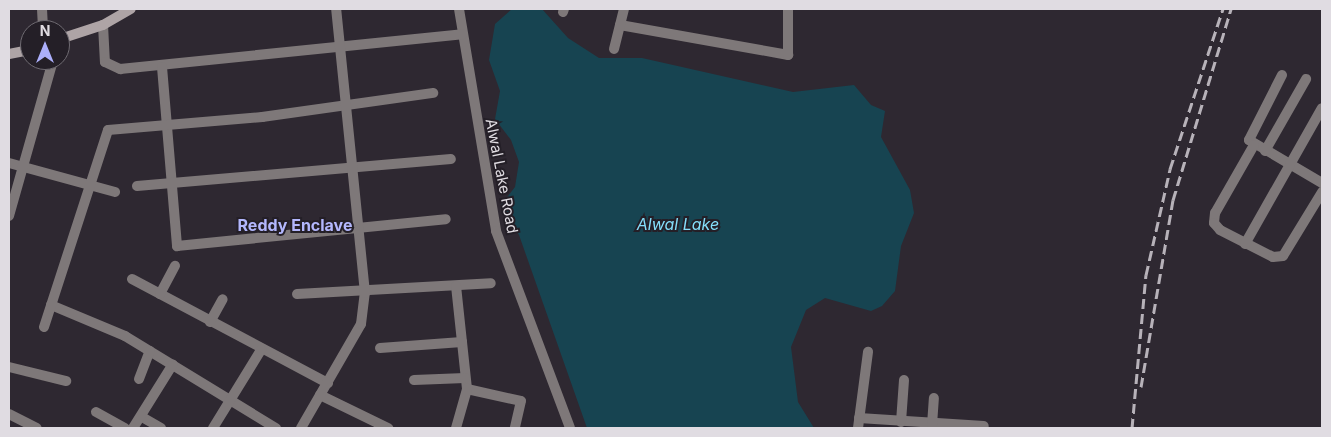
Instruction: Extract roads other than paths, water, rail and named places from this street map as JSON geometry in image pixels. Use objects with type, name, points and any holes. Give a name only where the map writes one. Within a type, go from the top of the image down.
[{"type":"main road","points":[[70,37],[103,25],[131,9]]},
{"type":"street","points":[[301,428],[361,324],[365,293],[342,44],[336,9]]},
{"type":"street","name":"Alwal Lake Road","points":[[459,9],[496,231],[570,428]]},
{"type":"street","points":[[614,49],[624,9]]},
{"type":"street","points":[[620,24],[788,55],[788,9]]},
{"type":"street","points":[[103,25],[105,62],[120,69],[162,66],[342,44],[462,34]]},
{"type":"street","points":[[162,66],[177,246],[359,226],[446,219]]},
{"type":"street","points":[[9,216],[50,70]]},
{"type":"street","points":[[1282,75],[1248,133],[1254,145],[1322,184]]},
{"type":"street","points":[[1265,151],[1306,79]]},
{"type":"street","points":[[44,327],[108,130],[168,127],[348,106],[433,93]]},
{"type":"street","points":[[1245,244],[1322,108]]},
{"type":"street","points":[[1254,145],[1213,219],[1216,227],[1245,244],[1283,256],[1322,192]]},
{"type":"street","points":[[137,186],[173,185],[353,165],[451,159]]},
{"type":"street","points":[[9,163],[115,192]]},
{"type":"street","points":[[160,294],[174,266]]},
{"type":"street","points":[[132,279],[261,350],[328,383]]},
{"type":"street","points":[[297,294],[365,293],[491,283]]},
{"type":"street","points":[[456,286],[467,389],[456,428]]},
{"type":"street","points":[[210,322],[222,299]]},
{"type":"street","points":[[51,305],[150,351],[231,398],[276,428]]},
{"type":"street","points":[[380,348],[462,342]]},
{"type":"street","points":[[214,428],[261,350]]},
{"type":"street","points":[[139,379],[150,351]]},
{"type":"street","points":[[868,352],[858,423],[900,422],[963,427],[984,426]]},
{"type":"street","points":[[133,428],[142,417],[173,364]]},
{"type":"street","points":[[9,367],[66,380]]},
{"type":"street","points":[[414,380],[466,378]]},
{"type":"street","points":[[900,422],[904,380]]},
{"type":"street","points":[[467,389],[521,401],[515,428]]},
{"type":"street","points":[[320,395],[388,428]]},
{"type":"street","points":[[932,424],[934,398]]},
{"type":"street","points":[[96,412],[125,428]]},
{"type":"street","points":[[9,414],[36,428]]},
{"type":"street","points":[[142,417],[161,428]]},
{"type":"water","name":"Alwal Lake","points":[[512,9],[542,9],[568,38],[599,58],[642,58],[793,92],[854,85],[871,105],[885,111],[881,137],[910,190],[914,213],[901,246],[895,291],[882,306],[871,311],[825,298],[806,310],[791,347],[798,402],[814,428],[587,428],[519,235],[501,205],[515,187],[519,162],[511,140],[495,119],[500,91],[489,60],[495,24]]},
{"type":"railway","points":[[1132,428],[1146,275],[1170,169],[1223,9]]},
{"type":"railway","points":[[1141,387],[1173,200],[1231,9]]},
{"type":"district","name":"Reddy Enclave","points":[[295,225]]}]
